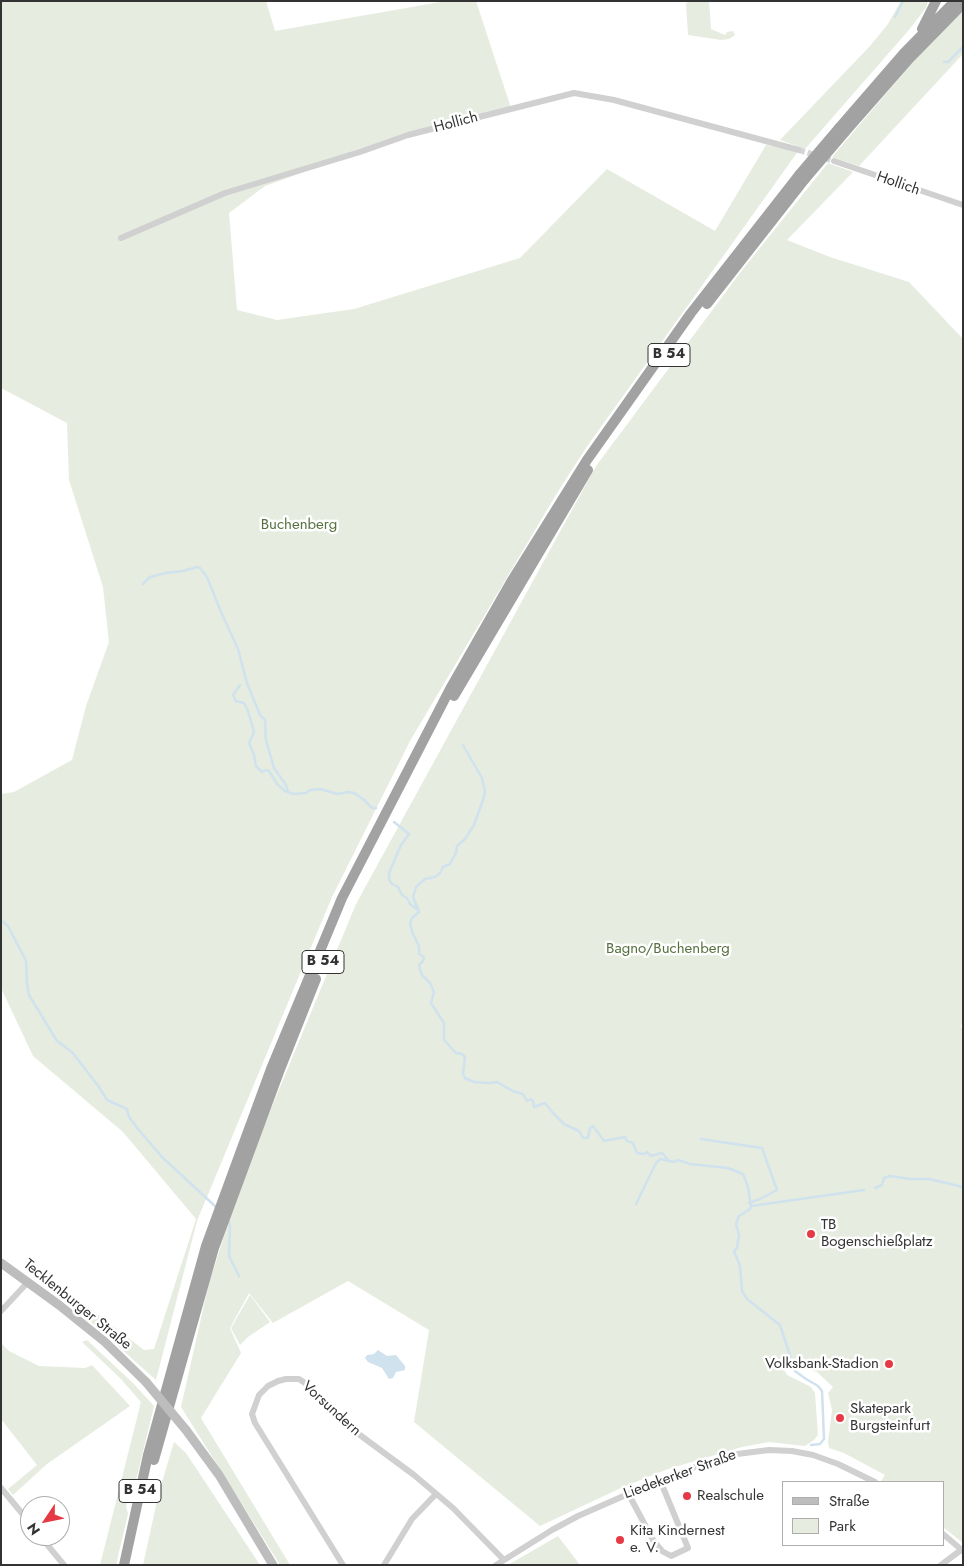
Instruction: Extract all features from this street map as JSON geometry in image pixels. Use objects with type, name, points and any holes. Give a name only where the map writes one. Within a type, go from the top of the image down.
[{"type":"highway","points":[[904,53],[926,24],[936,1]]},
{"type":"highway","name":"B 54","points":[[124,1565],[148,1455],[206,1246],[271,1069],[342,898],[450,689],[511,582],[582,468],[691,313],[904,53],[955,1]]},
{"type":"highway","name":"B 54","points":[[842,130],[963,4]]},
{"type":"highway","name":"B 54","points":[[130,1565],[154,1457],[214,1248],[278,1072],[348,900],[456,692],[592,464],[697,316],[802,177]]},
{"type":"main road","name":"Tecklenburger Straße","points":[[1,1263],[104,1342],[146,1382],[186,1430],[219,1475],[273,1565]]},
{"type":"street","name":"Hollich","points":[[121,238],[225,193],[360,152],[408,135],[574,93],[614,100],[800,150]]},
{"type":"street","name":"Hollich","points":[[834,161],[963,205]]},
{"type":"street","points":[[1,1311],[28,1282]]},
{"type":"street","name":"Vorsundern","points":[[343,1565],[255,1423],[252,1414],[259,1395],[268,1386],[286,1379],[299,1379],[308,1385],[320,1401],[340,1421],[414,1475],[453,1508],[502,1560]]},
{"type":"street","name":"Liedekerker Straße","points":[[496,1565],[578,1516],[660,1480],[729,1455],[769,1450],[792,1451],[813,1455],[838,1464],[872,1481]]},
{"type":"street","points":[[628,1493],[653,1540],[662,1551],[671,1556],[688,1548],[660,1480]]},
{"type":"street","points":[[1,1488],[20,1512]]},
{"type":"street","points":[[384,1565],[412,1519],[436,1494]]},
{"type":"street","points":[[941,1565],[962,1551],[944,1535]]},
{"type":"street","points":[[48,1546],[64,1565]]},
{"type":"green space","name":"Buchenberg","points":[[1,1],[266,1],[275,31],[446,1],[476,1],[512,111],[408,135],[265,186],[229,213],[237,310],[277,320],[354,309],[520,258],[607,169],[715,231],[766,145],[799,150],[588,445],[557,493],[410,741],[332,897],[197,1221],[156,1380],[72,1305],[79,1300],[144,1350],[154,1349],[196,1219],[123,1132],[33,1056],[1,988],[1,794],[14,792],[72,760],[86,706],[109,642],[103,587],[69,480],[67,423],[1,388]]},
{"type":"green space","points":[[691,1],[709,1],[711,29],[725,35],[727,32],[733,31],[735,35],[729,39],[721,40],[688,35],[686,3]]},
{"type":"green space","points":[[901,1],[928,1],[926,8],[908,31],[805,149],[780,140],[870,46],[888,24]]},
{"type":"green space","points":[[963,11],[963,54],[859,166],[832,157],[925,48]]},
{"type":"green space","name":"Bagno/Buchenberg","points":[[828,163],[853,172],[787,240],[830,257],[909,282],[963,339],[963,1016],[961,1027],[963,1030],[963,1543],[944,1528],[944,1481],[881,1481],[885,1475],[844,1453],[829,1448],[832,1410],[828,1393],[833,1387],[817,1372],[786,1361],[782,1367],[787,1375],[811,1387],[815,1393],[818,1435],[814,1440],[805,1446],[769,1442],[742,1447],[668,1469],[623,1487],[540,1526],[414,1422],[429,1330],[348,1281],[273,1323],[249,1293],[230,1328],[241,1353],[201,1418],[290,1565],[280,1565],[181,1407],[209,1283],[244,1174],[356,904],[596,466],[743,269]]},
{"type":"green space","points":[[250,1295],[270,1322],[240,1345],[231,1328]]},
{"type":"green space","points":[[87,1340],[133,1383],[154,1406],[135,1485],[130,1492],[126,1506],[128,1514],[116,1565],[100,1565],[141,1402],[120,1378],[82,1342]]},
{"type":"green space","points":[[1,1343],[9,1351],[39,1366],[85,1368],[92,1365],[130,1406],[47,1464],[13,1495],[8,1489],[37,1465],[1,1419]]},
{"type":"green space","points":[[174,1442],[186,1453],[260,1565],[143,1565],[159,1492]]},
{"type":"green space","points":[[558,1536],[580,1565],[508,1565]]},
{"type":"water","points":[[378,1350],[387,1356],[396,1355],[405,1366],[405,1370],[396,1372],[393,1378],[389,1379],[382,1368],[368,1362],[365,1358],[367,1355],[374,1354]]},
{"type":"waterway","points":[[895,17],[903,1]]},
{"type":"waterway","points":[[944,62],[948,62],[963,47]]},
{"type":"waterway","points":[[143,584],[150,577],[197,567],[200,568],[207,577],[238,649],[247,683],[260,715],[265,720],[266,740],[274,768],[286,785],[288,792],[293,794],[306,793],[310,790],[320,789],[338,794],[354,793],[372,808],[376,808]]},
{"type":"waterway","points":[[240,685],[233,695],[236,701],[244,703],[248,711],[254,732],[249,743],[256,766],[262,772],[269,771],[277,784],[288,792]]},
{"type":"waterway","points":[[418,909],[413,897],[416,887],[425,879],[435,877],[443,867],[450,864],[456,853],[457,846],[465,839],[474,825],[483,800],[485,791],[482,778],[463,745]]},
{"type":"waterway","points":[[394,822],[409,834],[401,845],[389,873],[389,879],[419,912],[412,918],[410,924],[419,946],[419,954],[424,957],[419,965],[420,969],[434,992],[431,1003],[444,1023],[444,1040],[456,1053],[462,1054],[465,1057],[463,1074],[465,1078],[474,1082],[497,1082],[523,1094],[527,1101],[531,1099],[534,1107],[545,1103],[564,1124],[579,1131],[583,1138],[588,1138],[590,1128],[593,1126],[604,1141],[625,1137],[627,1141],[633,1143],[637,1153],[644,1154],[647,1152],[651,1156],[662,1153],[669,1161],[678,1160],[690,1164],[728,1168],[743,1174],[748,1187],[751,1206],[750,1209],[739,1216],[736,1224],[739,1235],[737,1248],[734,1251],[740,1266],[742,1291],[747,1299],[780,1325],[795,1371],[818,1386],[822,1391],[824,1439],[820,1444],[811,1445]]},
{"type":"waterway","points":[[1,920],[8,926],[26,961],[29,995],[57,1041],[72,1052],[107,1100],[127,1109],[129,1117],[162,1157],[216,1207]]},
{"type":"waterway","points":[[701,1139],[762,1148],[777,1190],[749,1203]]},
{"type":"waterway","points":[[636,1204],[656,1163],[660,1159],[669,1161]]},
{"type":"waterway","points":[[875,1188],[882,1185],[884,1178],[890,1176],[929,1179],[963,1187]]},
{"type":"waterway","points":[[751,1206],[864,1190]]},
{"type":"waterway","points":[[229,1222],[229,1256],[239,1276]]},
{"type":"tunnel","points":[[799,150],[834,161]]},
{"type":"place","name":"TB Bogenschießplatz","points":[[811,1234]]},
{"type":"place","name":"Volksbank-Stadion","points":[[889,1364]]},
{"type":"place","name":"Skatepark Burgsteinfurt","points":[[840,1418]]},
{"type":"place","name":"Realschule","points":[[687,1496]]},
{"type":"place","name":"Kita Kindernest e. V.","points":[[620,1540]]}]
